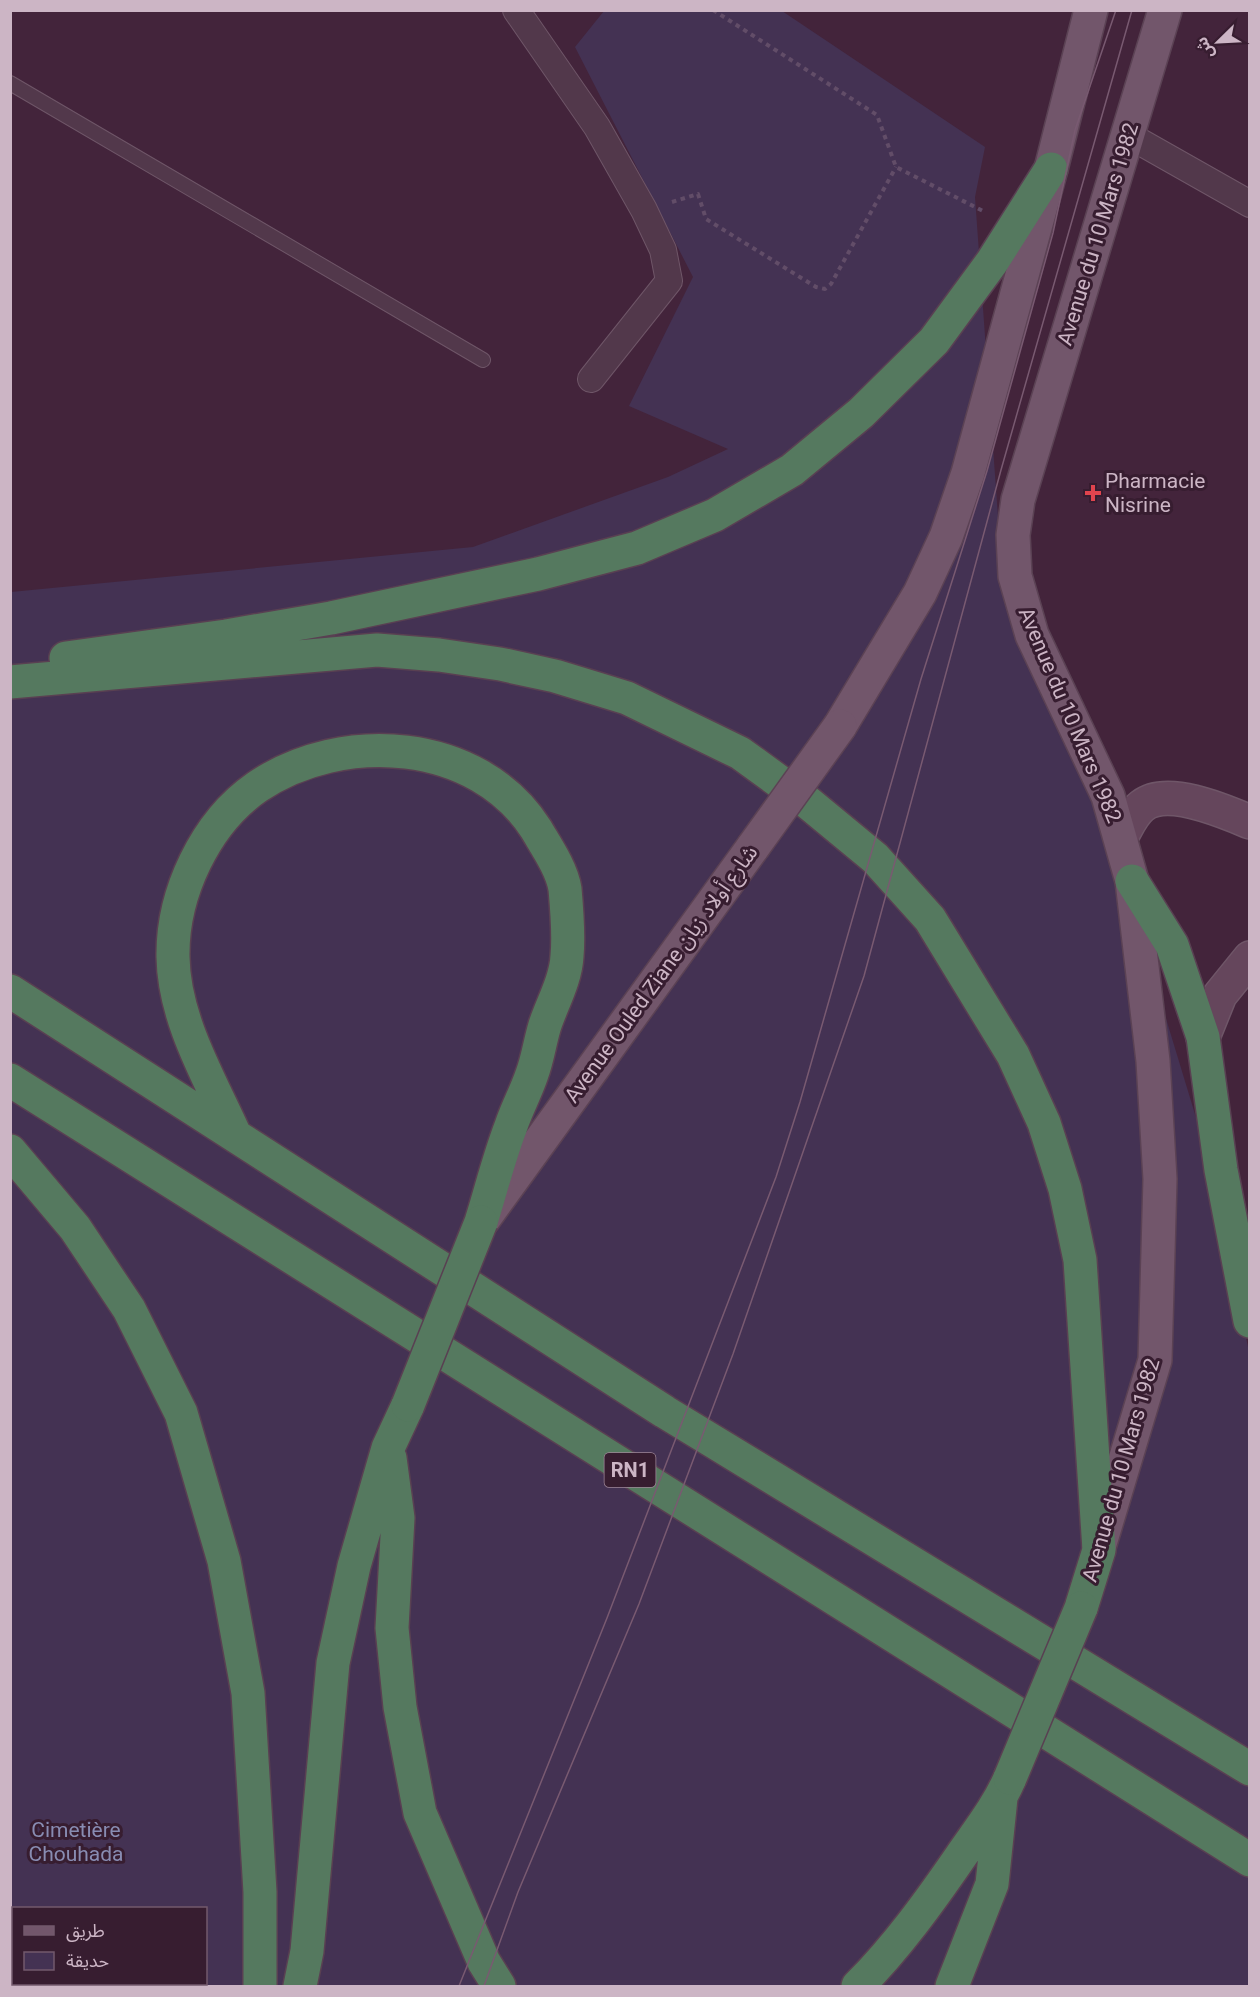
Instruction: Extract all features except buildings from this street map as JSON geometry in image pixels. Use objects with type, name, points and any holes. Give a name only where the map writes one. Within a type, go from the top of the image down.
[{"type":"highway","points":[[10,666],[226,636],[437,596],[538,574],[637,548],[715,515],[792,470],[861,413],[934,341],[1015,228],[1051,169]]},
{"type":"highway","points":[[10,682],[377,650],[440,655],[555,676],[627,698],[740,753],[806,801],[875,858],[930,919],[1013,1055],[1044,1123],[1065,1189],[1080,1260],[1099,1550]]},
{"type":"highway","points":[[235,1135],[194,1049],[177,994],[173,956],[175,933],[184,888],[201,850],[225,818],[256,788],[302,764],[353,751],[397,751],[447,759],[494,783],[526,814],[548,849],[564,886],[567,959],[544,1029],[533,1073],[510,1128],[481,1222],[408,1405],[388,1448],[354,1566],[333,1663],[307,1952],[300,1986]]},
{"type":"highway","points":[[1132,881],[1172,945],[1203,1037],[1221,1170],[1250,1321]]},
{"type":"highway","points":[[10,991],[665,1412],[1250,1769]]},
{"type":"highway","name":"RN1","points":[[10,1080],[1250,1860]]},
{"type":"highway","points":[[10,1151],[75,1228],[129,1309],[181,1413],[224,1561],[248,1694],[260,1892],[260,1986]]},
{"type":"highway","points":[[388,1448],[398,1518],[392,1628],[400,1707],[420,1813],[484,1962],[499,1986]]},
{"type":"highway","name":"Avenue du 10 Mars 1982","points":[[1006,1788],[1081,1608],[1099,1550]]},
{"type":"highway","points":[[858,1986],[878,1966],[934,1893],[1006,1788]]},
{"type":"highway","points":[[952,1986],[992,1884],[1006,1788]]},
{"type":"highway","points":[[1159,1802],[1250,1883]]},
{"type":"main road","points":[[1051,169],[1090,10]]},
{"type":"main road","name":"Avenue du 10 Mars 1982","points":[[1099,1550],[1155,1360],[1160,1179],[1153,1061],[1132,881],[1121,837],[1108,796],[1089,752],[1032,635],[1015,576],[1013,535],[1018,500],[1165,10]]},
{"type":"main road","name":"Avenue Ouled Ziane شارع أولاد زيان","points":[[481,1222],[840,726],[920,593],[946,537],[968,473],[1051,169]]},
{"type":"street","points":[[522,13],[597,127],[644,210],[663,250],[669,280],[591,378]]},
{"type":"street","points":[[1128,135],[1250,204]]},
{"type":"street","points":[[1121,837],[1132,817],[1143,805],[1155,800],[1183,800],[1214,807],[1250,822]]},
{"type":"street","points":[[1203,1037],[1220,995],[1250,958]]},
{"type":"lane","points":[[10,83],[483,360]]},
{"type":"path","points":[[714,10],[877,115],[896,167],[1015,228]]},
{"type":"path","points":[[644,210],[698,194],[706,219],[816,287],[825,289],[831,284],[896,167]]},
{"type":"green space","name":"Cimetière Chouhada","points":[[604,11],[782,11],[985,147],[975,197],[1002,572],[1087,785],[1134,913],[1211,1167],[1249,1352],[1249,1986],[11,1986],[11,592],[473,547],[668,477],[728,449],[629,406],[693,277],[575,47]]},
{"type":"tram line","points":[[459,1986],[607,1618],[776,1177],[800,1102],[921,679],[987,471],[1053,233],[1075,130],[1116,10]]},
{"type":"tram line","points":[[484,1986],[518,1892],[639,1604],[733,1354],[864,976],[1001,470],[1132,10]]},
{"type":"place","name":"Pharmacie Nisrine","points":[[1093,493]]}]
